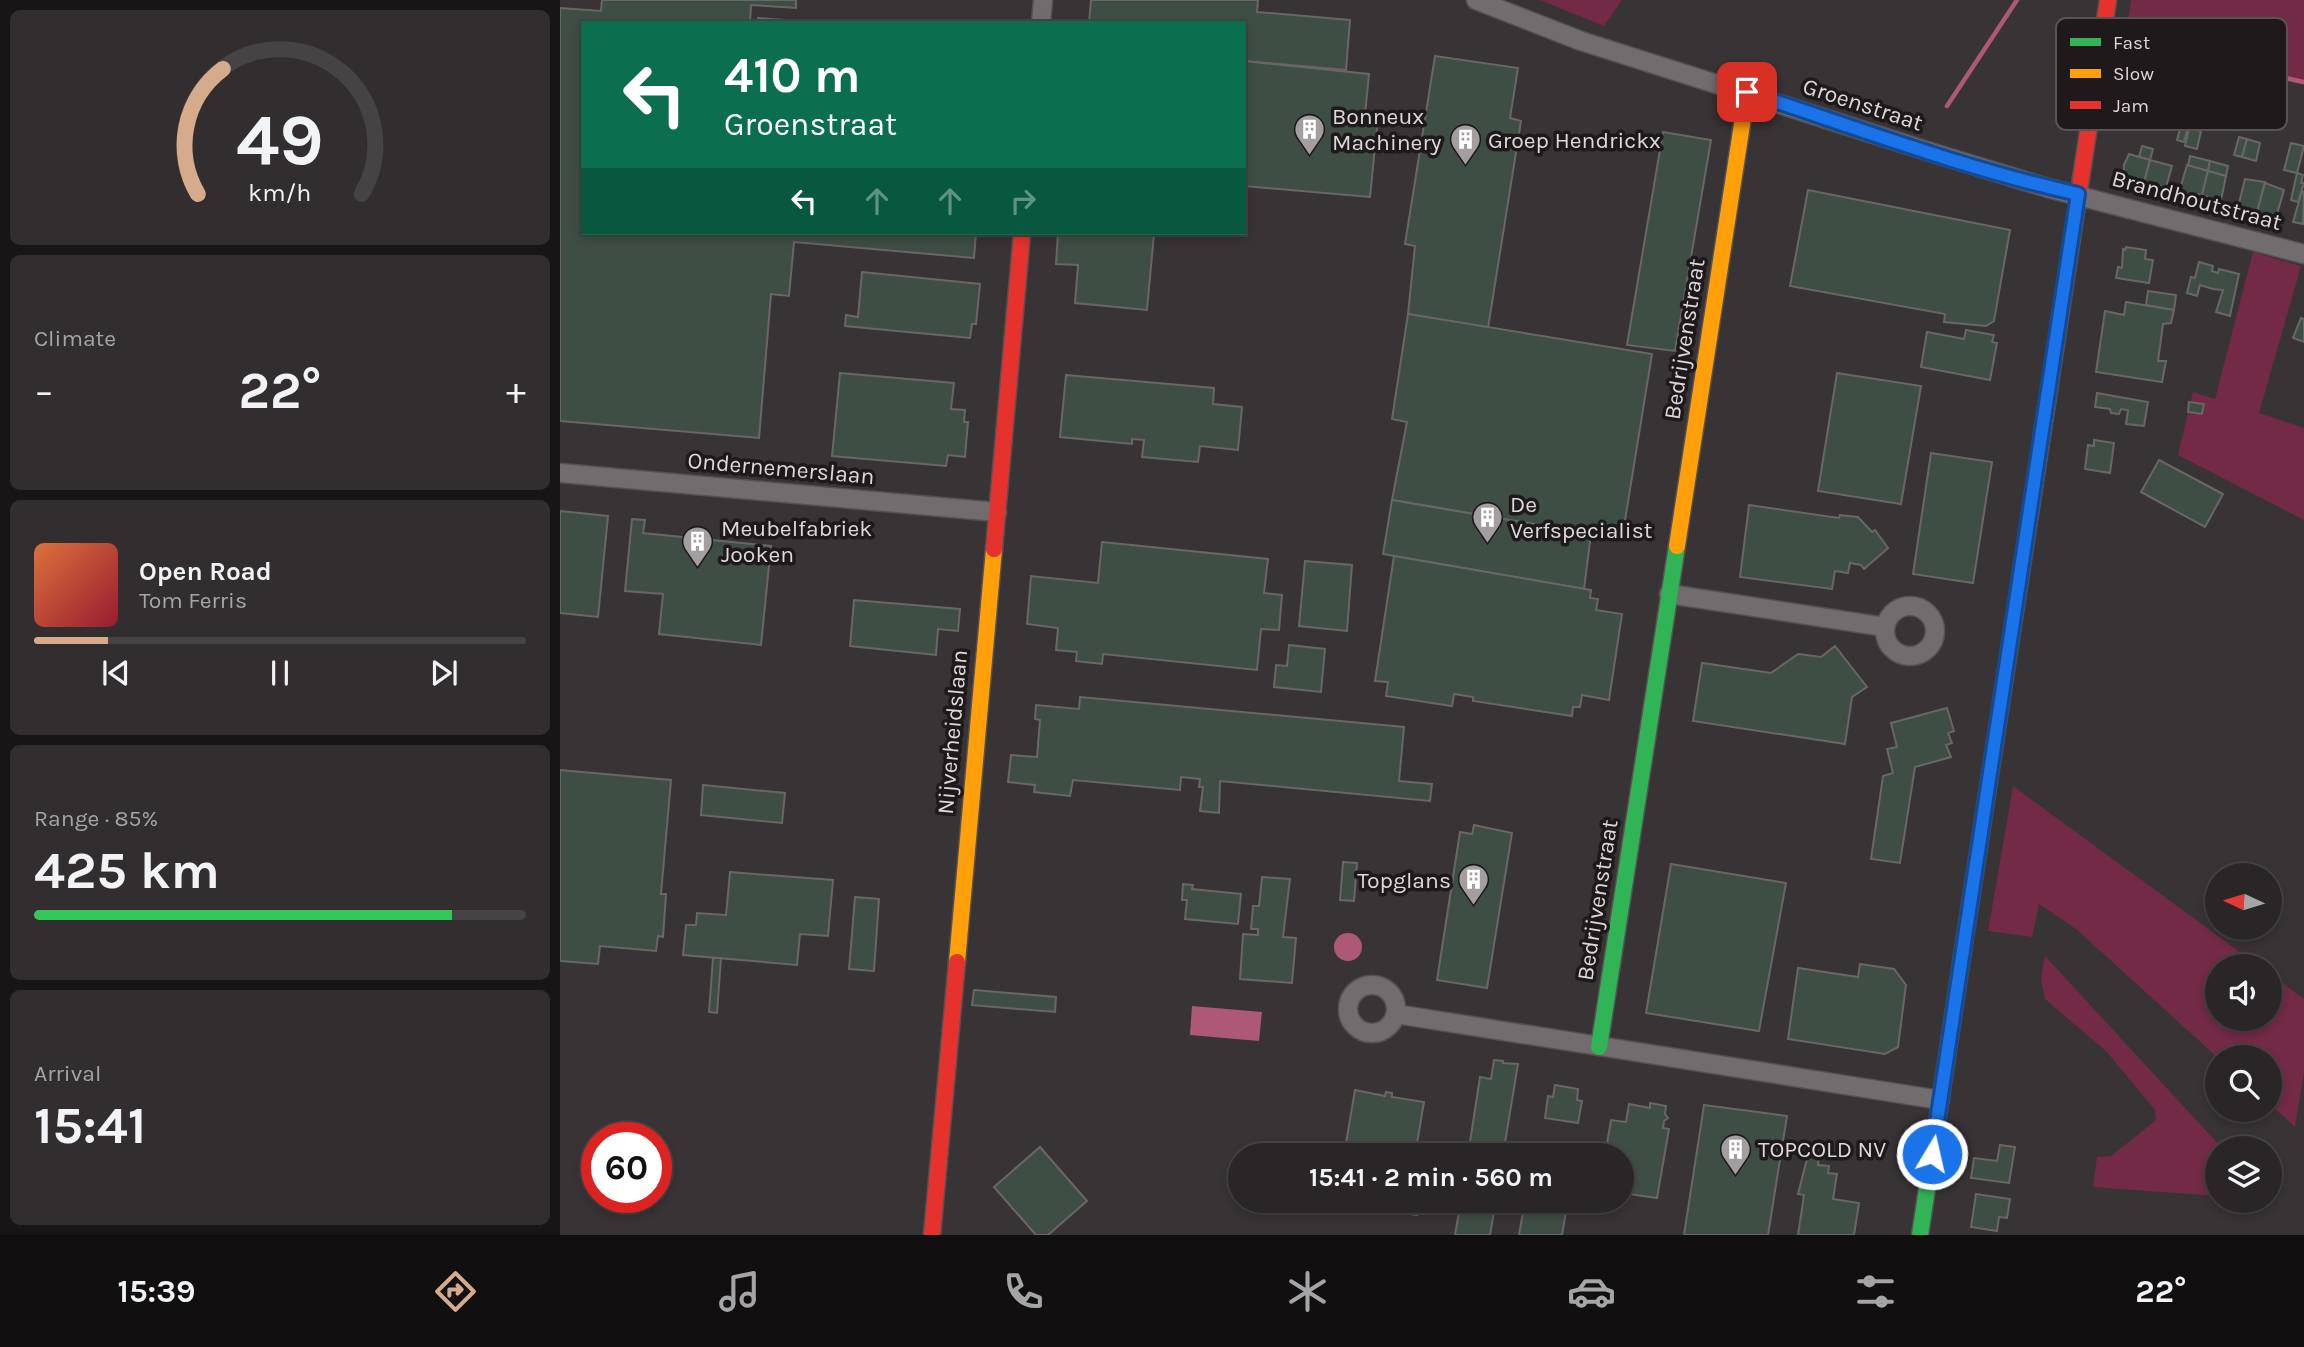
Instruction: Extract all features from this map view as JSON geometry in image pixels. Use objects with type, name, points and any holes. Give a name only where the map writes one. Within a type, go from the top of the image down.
[{"type":"street","points":[[1041,21],[1044,0]]},
{"type":"street","name":"Groenstraat","points":[[1476,0],[1581,41],[1927,151],[2078,194]]},
{"type":"street","points":[[2105,18],[2108,0]]},
{"type":"street","name":"Bedrijvenstraat","points":[[1599,1047],[1747,92]]},
{"type":"street","points":[[1920,1235],[2088,130]]},
{"type":"street","name":"Brandhoutstraat","points":[[2078,194],[2304,254]]},
{"type":"street","name":"Nijverheidslaan","points":[[932,1235],[1022,235]]},
{"type":"street","name":"Ondernemerslaan","points":[[560,472],[997,512]]},
{"type":"street","points":[[1669,594],[1885,627]]},
{"type":"street","points":[[1396,1014],[1940,1100]]},
{"type":"shaded area","points":[[1540,0],[1622,0],[1604,26]]},
{"type":"shaded area","points":[[2131,0],[2304,0],[2304,85],[2287,81],[2287,18],[2129,18]]},
{"type":"shaded area","points":[[2253,252],[2301,266],[2259,413],[2304,428],[2304,520],[2178,455],[2193,392],[2215,399]]},
{"type":"shaded area","points":[[2013,786],[2205,926],[2205,940],[2223,940],[2243,954],[2205,954],[2205,1031],[2282,1031],[2282,983],[2304,999],[2304,1073],[2295,1127],[2282,1115],[2282,1045],[2205,1046],[2076,929],[2039,904],[2032,937],[1988,931]]},
{"type":"shaded area","points":[[1348,933],[1358,937],[1362,947],[1358,957],[1348,961],[1338,957],[1334,947],[1338,937]]},
{"type":"shaded area","points":[[2045,956],[2211,1136],[2205,1136],[2205,1195],[2093,1187],[2097,1157],[2111,1156],[2156,1120],[2155,1110],[2107,1052],[2045,999],[2041,979]]},
{"type":"shaded area","points":[[1192,1006],[1262,1012],[1259,1041],[1190,1035]]},
{"type":"building","points":[[602,0],[796,0],[796,8],[751,5],[750,21],[581,21],[581,235],[976,235],[974,258],[794,242],[789,296],[771,294],[759,438],[560,421],[560,8],[601,11]]},
{"type":"building","points":[[1091,0],[1258,0],[1257,12],[1350,20],[1346,70],[1246,61],[1246,21],[1089,21]]},
{"type":"building","points":[[758,18],[798,21],[758,21]]},
{"type":"building","name":"Groep Hendrickx","points":[[1435,56],[1518,68],[1510,118],[1521,121],[1488,328],[1408,314],[1415,246],[1405,244]]},
{"type":"building","name":"Bonneux Machinery","points":[[1246,61],[1369,74],[1364,125],[1377,127],[1370,197],[1246,186]]},
{"type":"building","points":[[2180,130],[2187,130],[2184,142],[2177,140]]},
{"type":"building","points":[[2189,130],[2201,131],[2197,149],[2185,146]]},
{"type":"building","points":[[1663,132],[1711,140],[1675,351],[1627,345]]},
{"type":"building","points":[[2239,137],[2247,139],[2242,157],[2234,155]]},
{"type":"building","points":[[2247,139],[2260,143],[2256,161],[2242,157]]},
{"type":"building","points":[[2291,143],[2304,146],[2297,173],[2284,170]]},
{"type":"building","points":[[2142,146],[2153,149],[2150,160],[2139,157]]},
{"type":"building","points":[[2129,154],[2150,160],[2144,183],[2124,175],[2124,165]]},
{"type":"building","points":[[2190,156],[2210,161],[2208,171],[2188,166]]},
{"type":"building","points":[[2150,160],[2172,166],[2166,187],[2144,183]]},
{"type":"building","points":[[2210,161],[2228,166],[2226,176],[2208,171]]},
{"type":"building","points":[[2187,165],[2208,171],[2202,195],[2193,193],[2192,196],[2180,189]]},
{"type":"building","points":[[2208,171],[2226,176],[2221,200],[2207,200],[2208,197],[2202,195]]},
{"type":"building","points":[[2297,173],[2303,175],[2301,183],[2304,183],[2298,202],[2291,200]]},
{"type":"building","points":[[2245,179],[2265,182],[2257,212],[2238,207]]},
{"type":"building","points":[[2265,183],[2284,190],[2276,217],[2257,212]]},
{"type":"building","points":[[1808,190],[2010,230],[1994,321],[1986,326],[1944,322],[1945,314],[1790,286]]},
{"type":"building","points":[[2302,191],[2304,192],[2303,224],[2293,222]]},
{"type":"building","points":[[1058,235],[1154,235],[1147,310],[1075,303],[1078,265],[1056,264]]},
{"type":"building","points":[[2126,247],[2146,250],[2145,259],[2153,260],[2149,283],[2116,278],[2118,267],[2122,268],[2123,249]]},
{"type":"building","points":[[2199,262],[2213,266],[2212,271],[2218,273],[2219,269],[2239,274],[2230,316],[2216,312],[2223,290],[2200,285],[2197,296],[2187,293]]},
{"type":"building","points":[[862,272],[980,284],[976,324],[972,324],[970,338],[845,326],[846,315],[858,317]]},
{"type":"building","points":[[2148,291],[2176,295],[2174,310],[2146,305]]},
{"type":"building","points":[[2126,302],[2174,310],[2171,323],[2163,324],[2158,361],[2166,361],[2162,382],[2096,372],[2105,311],[2124,315]]},
{"type":"building","points":[[1408,314],[1652,354],[1622,539],[1392,500],[1407,422],[1392,419]]},
{"type":"building","points":[[2301,318],[2304,319],[2304,342],[2293,338]]},
{"type":"building","points":[[1966,330],[1994,335],[1992,342],[1997,343],[1990,380],[1921,367],[1927,332],[1964,339]]},
{"type":"building","points":[[840,373],[954,383],[951,409],[965,410],[964,422],[968,422],[965,457],[948,455],[946,466],[832,456]]},
{"type":"building","points":[[1837,373],[1921,386],[1901,504],[1818,491]]},
{"type":"building","points":[[1066,375],[1214,388],[1213,404],[1242,407],[1238,450],[1200,446],[1198,462],[1142,457],[1144,440],[1132,439],[1132,444],[1060,437]]},
{"type":"building","points":[[2097,393],[2148,402],[2144,426],[2126,424],[2128,410],[2121,409],[2119,414],[2111,413],[2110,409],[2095,407]]},
{"type":"building","points":[[2189,402],[2204,404],[2202,414],[2188,412]]},
{"type":"building","points":[[2094,440],[2114,443],[2110,473],[2085,469],[2088,445],[2094,446]]},
{"type":"building","points":[[1931,453],[1992,462],[1973,583],[1913,574]]},
{"type":"building","points":[[2159,460],[2223,494],[2205,527],[2141,492]]},
{"type":"building","name":"De Verfspecialist","points":[[1392,500],[1591,534],[1584,589],[1383,554]]},
{"type":"building","points":[[1749,505],[1839,518],[1840,515],[1858,517],[1872,532],[1875,530],[1888,548],[1864,569],[1861,565],[1850,563],[1848,573],[1835,571],[1832,589],[1740,577]]},
{"type":"building","points":[[560,511],[608,516],[598,617],[560,613]]},
{"type":"building","name":"Meubelfabriek Jooken","points":[[632,519],[645,520],[643,533],[771,546],[761,645],[659,634],[663,594],[625,591]]},
{"type":"building","points":[[1102,542],[1268,559],[1264,593],[1282,595],[1279,630],[1261,629],[1257,670],[1103,654],[1102,664],[1076,661],[1077,652],[1056,650],[1058,628],[1027,624],[1031,576],[1098,583]]},
{"type":"building","points":[[1394,556],[1591,590],[1590,598],[1598,599],[1596,610],[1622,614],[1609,700],[1582,695],[1580,707],[1573,707],[1572,716],[1473,701],[1473,697],[1454,694],[1452,706],[1386,696],[1388,682],[1375,681]]},
{"type":"building","points":[[1305,561],[1352,565],[1347,631],[1299,626]]},
{"type":"building","points":[[854,600],[960,609],[958,631],[938,629],[936,655],[850,646]]},
{"type":"building","points":[[1289,645],[1325,649],[1321,692],[1274,687],[1276,665],[1287,666]]},
{"type":"building","points":[[1835,646],[1867,687],[1852,697],[1845,744],[1693,721],[1702,663],[1771,673],[1798,654],[1821,657]]},
{"type":"building","points":[[1080,697],[1404,727],[1399,781],[1432,784],[1430,801],[1220,781],[1219,813],[1200,811],[1203,787],[1199,787],[1200,779],[1181,777],[1180,790],[1073,780],[1070,796],[1034,792],[1035,785],[1008,782],[1011,755],[1037,757],[1040,720],[1035,719],[1036,705],[1079,709]]},
{"type":"building","points":[[1947,708],[1954,731],[1948,733],[1952,743],[1946,745],[1951,757],[1915,767],[1900,863],[1871,859],[1883,776],[1893,773],[1887,749],[1897,747],[1891,723]]},
{"type":"building","points":[[560,770],[671,780],[661,894],[666,894],[663,937],[658,936],[656,951],[600,946],[598,964],[560,961]]},
{"type":"building","points":[[703,785],[785,793],[782,823],[701,815]]},
{"type":"building","name":"Topglans","points":[[1474,825],[1512,833],[1487,988],[1437,980],[1460,832],[1472,834]]},
{"type":"building","points":[[1343,862],[1357,863],[1354,901],[1340,900]]},
{"type":"building","points":[[1671,864],[1786,883],[1759,1031],[1646,1013]]},
{"type":"building","points":[[730,872],[833,880],[828,936],[800,934],[797,965],[683,955],[686,925],[696,925],[697,913],[726,915]]},
{"type":"building","points":[[1262,877],[1290,879],[1283,937],[1296,938],[1292,983],[1240,979],[1243,934],[1258,935],[1258,929],[1251,929],[1253,906],[1259,906]]},
{"type":"building","points":[[1183,884],[1193,885],[1192,889],[1241,894],[1238,924],[1185,919],[1187,900],[1182,900]]},
{"type":"building","points":[[855,897],[879,899],[874,971],[849,969]]},
{"type":"building","points":[[713,958],[721,958],[717,1013],[709,1012]]},
{"type":"building","points":[[1860,964],[1894,969],[1906,985],[1898,1047],[1885,1054],[1788,1039],[1798,968],[1858,977]]},
{"type":"building","points":[[974,990],[1056,997],[1055,1012],[972,1005]]},
{"type":"building","points":[[1494,1060],[1518,1064],[1505,1143],[1470,1143],[1480,1077],[1491,1079]]},
{"type":"building","points":[[1555,1085],[1578,1089],[1577,1100],[1582,1101],[1578,1123],[1545,1118],[1548,1096],[1553,1097]]},
{"type":"building","points":[[1355,1090],[1385,1096],[1386,1092],[1392,1093],[1392,1097],[1424,1102],[1417,1143],[1346,1143]]},
{"type":"building","points":[[1650,1103],[1666,1106],[1665,1114],[1668,1118],[1664,1121],[1663,1128],[1669,1129],[1657,1198],[1634,1195],[1634,1143],[1607,1143],[1611,1120],[1626,1122],[1629,1104],[1650,1108]]},
{"type":"building","name":"TOPCOLD NV","points":[[1704,1105],[1787,1116],[1768,1235],[1684,1235]]},
{"type":"building","points":[[2000,1145],[2015,1147],[2009,1183],[1971,1178],[1974,1158],[1997,1161]]},
{"type":"building","points":[[1040,1147],[1087,1201],[1048,1235],[1036,1235],[994,1187]]},
{"type":"building","points":[[1808,1155],[1819,1157],[1818,1165],[1829,1166],[1828,1173],[1837,1174],[1833,1199],[1859,1203],[1854,1235],[1798,1235],[1804,1195],[1798,1194]]},
{"type":"building","points":[[1976,1194],[2010,1199],[2007,1218],[1999,1217],[1997,1231],[1971,1227]]},
{"type":"building","points":[[1459,1213],[1494,1213],[1490,1235],[1455,1235]]},
{"type":"building","points":[[1523,1213],[1566,1213],[1562,1235],[1519,1235]]},
{"type":"waterway","points":[[1947,106],[2017,0]]},
{"type":"waterway","points":[[2287,78],[2304,82]]},
{"type":"traffic: fast","points":[[1599,1047],[1677,546]]},
{"type":"traffic: fast","points":[[1920,1235],[1962,957]]},
{"type":"traffic: slow","points":[[1677,546],[1747,92]]},
{"type":"traffic: slow","points":[[1962,957],[2047,403]]},
{"type":"traffic: slow","points":[[957,962],[994,549]]},
{"type":"traffic: jam","points":[[2105,18],[2108,0]]},
{"type":"traffic: jam","points":[[2047,403],[2088,130]]},
{"type":"traffic: jam","points":[[994,549],[1022,235]]},
{"type":"traffic: jam","points":[[932,1235],[957,962]]},
{"type":"place","name":"Bonneux Machinery","points":[[1309,156]]},
{"type":"place","name":"Groep Hendrickx","points":[[1465,167]]},
{"type":"place","name":"De Verfspecialist","points":[[1487,544]]},
{"type":"place","name":"Meubelfabriek Jooken","points":[[698,568]]},
{"type":"place","name":"Topglans","points":[[1474,907]]},
{"type":"place","name":"TOPCOLD NV","points":[[1735,1176]]},
{"type":"route","points":[[1747,92],[1927,151],[2048,188],[2078,194],[1932,1154]]}]
